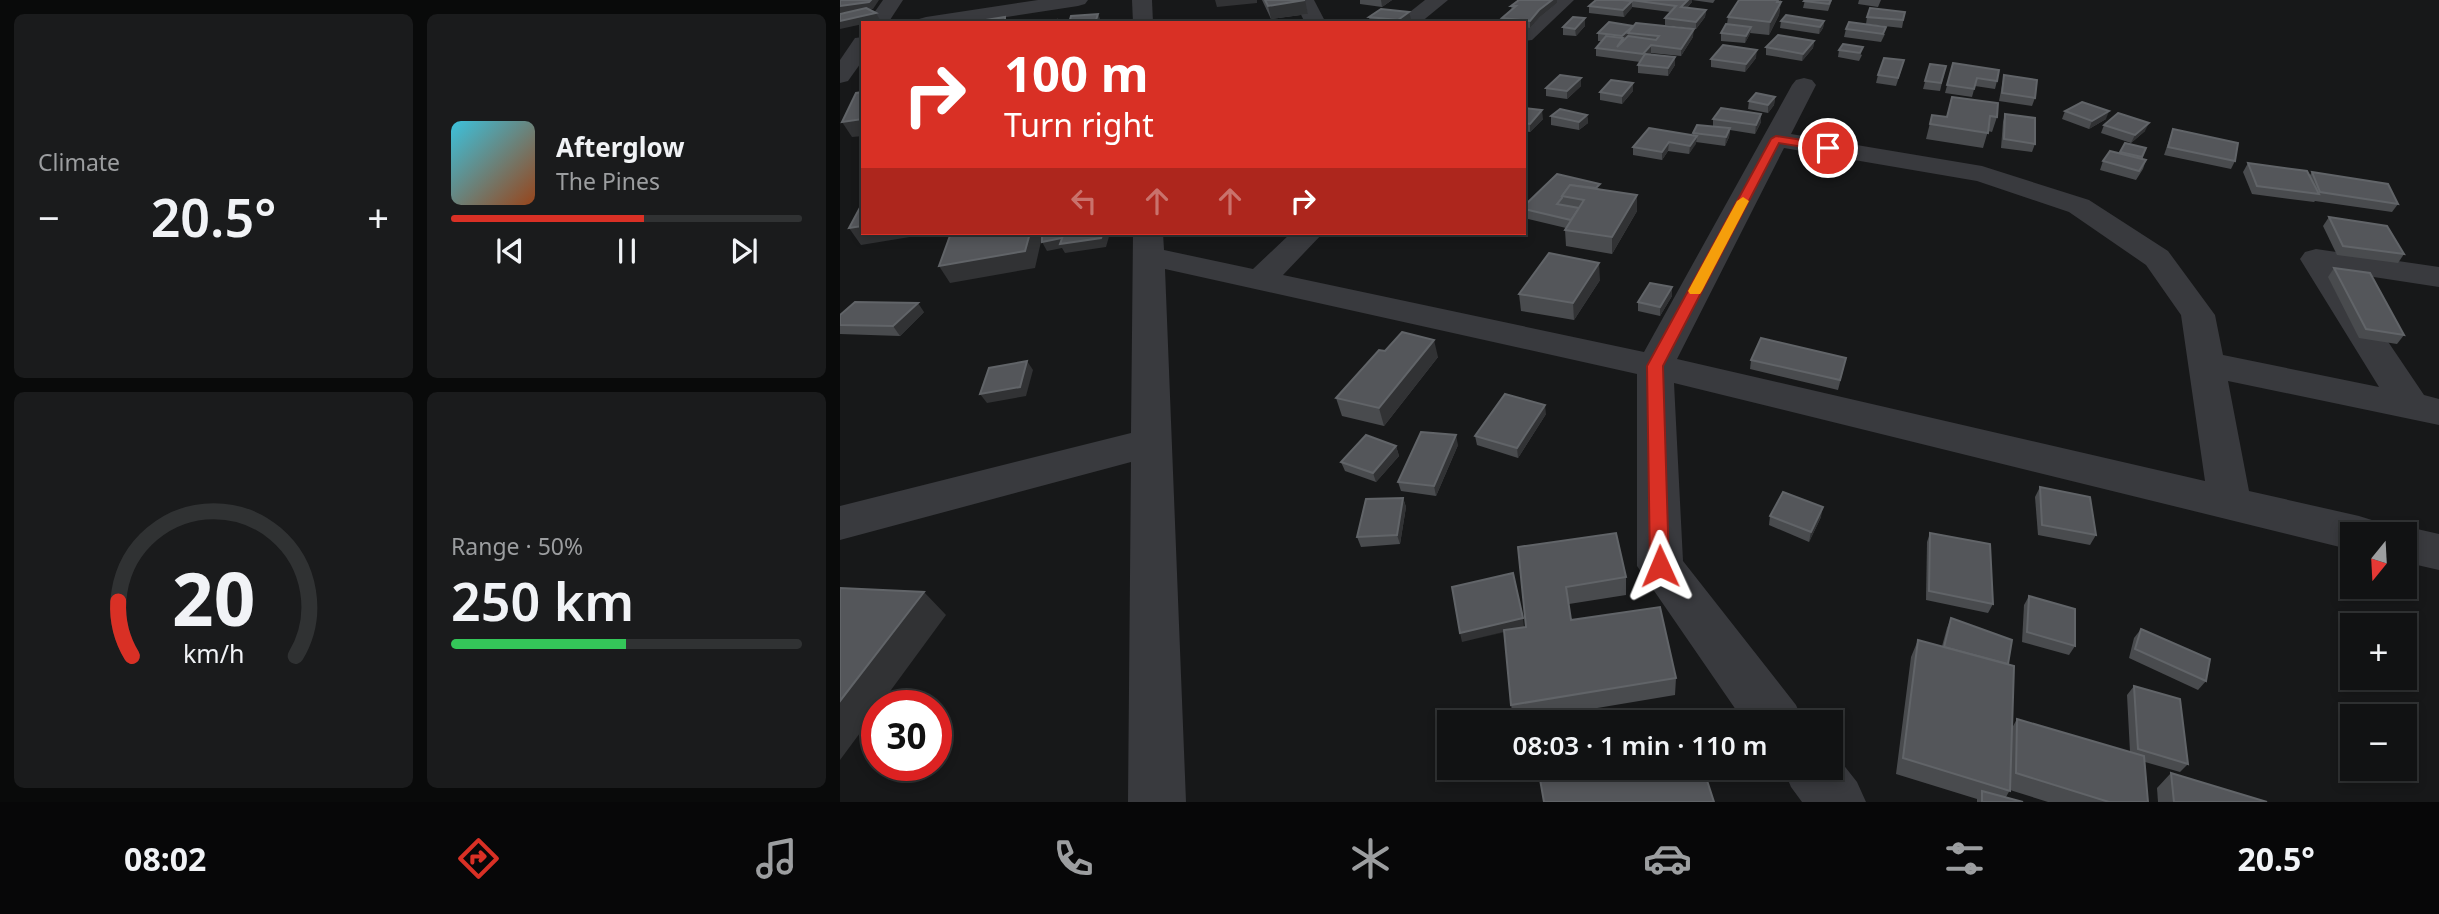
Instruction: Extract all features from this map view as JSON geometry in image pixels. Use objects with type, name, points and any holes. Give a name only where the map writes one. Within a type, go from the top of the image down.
[{"type":"street","points":[[878,21],[893,0]]},
{"type":"street","points":[[939,21],[1078,0]]},
{"type":"street","points":[[1142,0],[1143,21]]},
{"type":"street","points":[[1409,21],[1438,0]]},
{"type":"street","points":[[1526,33],[1564,0]]},
{"type":"street","points":[[840,76],[861,46]]},
{"type":"street","points":[[1767,710],[1660,566],[1655,366],[1804,85]]},
{"type":"street","points":[[1776,139],[1982,174],[2079,206],[2157,258],[2197,315],[2231,504]]},
{"type":"street","points":[[1259,281],[1306,235]]},
{"type":"street","points":[[1157,802],[1148,244],[1259,281],[1655,366],[2340,530]]},
{"type":"street","points":[[2425,410],[2316,259],[2439,277]]},
{"type":"street","points":[[2206,364],[2425,410]]},
{"type":"street","points":[[840,523],[1152,443]]},
{"type":"street","points":[[2417,547],[2439,552]]},
{"type":"street","points":[[1820,780],[1836,802]]},
{"type":"building","points":[[840,0],[871,0],[840,6]]},
{"type":"building","points":[[1265,0],[1305,0],[1268,6]]},
{"type":"building","points":[[1519,0],[1552,0],[1530,21],[1502,18]]},
{"type":"building","points":[[1596,0],[1632,1],[1623,10],[1589,6]]},
{"type":"building","points":[[1631,0],[1688,0],[1681,7],[1706,10],[1696,22],[1665,18],[1676,6]]},
{"type":"building","points":[[1739,0],[1781,2],[1770,22],[1728,17]]},
{"type":"building","points":[[1805,0],[1831,0],[1829,4]]},
{"type":"building","points":[[866,8],[876,13],[840,21],[840,14]]},
{"type":"building","points":[[1870,8],[1905,12],[1903,20],[1867,17]]},
{"type":"building","points":[[1381,9],[1409,12],[1398,20],[1369,17]]},
{"type":"building","points":[[1098,14],[1096,21],[1070,21],[1071,16]]},
{"type":"building","points":[[1786,15],[1824,21],[1820,27],[1781,21]]},
{"type":"building","points":[[1005,17],[1005,21],[980,21]]},
{"type":"building","points":[[1573,17],[1585,18],[1575,29],[1563,27]]},
{"type":"building","points":[[1609,22],[1633,26],[1622,36],[1598,33]]},
{"type":"building","points":[[1849,22],[1886,27],[1883,34],[1846,29]]},
{"type":"building","points":[[1636,23],[1694,29],[1681,49],[1651,45],[1643,54],[1596,48],[1606,36],[1623,38],[1617,47],[1628,36],[1656,40],[1659,36],[1628,33]]},
{"type":"building","points":[[1726,24],[1751,27],[1746,36],[1721,33]]},
{"type":"building","points":[[1778,35],[1814,41],[1803,54],[1766,47]]},
{"type":"building","points":[[1843,44],[1863,47],[1860,53],[1839,50]]},
{"type":"building","points":[[1723,45],[1757,50],[1746,64],[1711,59]]},
{"type":"building","points":[[1645,54],[1675,57],[1668,68],[1638,65]]},
{"type":"building","points":[[1884,58],[1904,60],[1898,78],[1878,75]]},
{"type":"building","points":[[1953,63],[1999,70],[1997,81],[1977,78],[1974,89],[1947,85]]},
{"type":"building","points":[[1930,64],[1946,66],[1941,83],[1925,81]]},
{"type":"building","points":[[1560,75],[1581,78],[1567,91],[1546,88]]},
{"type":"building","points":[[2004,75],[2037,80],[2035,98],[2002,93]]},
{"type":"building","points":[[1611,80],[1633,83],[1622,96],[1600,92]]},
{"type":"building","points":[[861,92],[861,119],[842,122],[856,93]]},
{"type":"building","points":[[1756,93],[1775,97],[1768,105],[1749,101]]},
{"type":"building","points":[[1952,97],[1998,103],[1997,117],[1990,116],[1988,133],[1930,124],[1932,115],[1947,117]]},
{"type":"building","points":[[2082,102],[2109,111],[2092,121],[2065,111]]},
{"type":"building","points":[[1526,108],[1542,110],[1530,124],[1526,123]]},
{"type":"building","points":[[1721,108],[1761,114],[1756,125],[1713,119]]},
{"type":"building","points":[[1560,109],[1587,115],[1579,122],[1551,116]]},
{"type":"building","points":[[2118,113],[2149,123],[2135,135],[2104,125]]},
{"type":"building","points":[[2005,114],[2035,118],[2035,144],[2004,139]]},
{"type":"building","points":[[1697,125],[1730,128],[1726,137],[1693,133]]},
{"type":"building","points":[[1649,128],[1697,136],[1690,146],[1669,142],[1662,152],[1633,147]]},
{"type":"building","points":[[2173,129],[2238,143],[2235,161],[2168,147]]},
{"type":"building","points":[[2125,143],[2146,148],[2142,157],[2120,152]]},
{"type":"building","points":[[2110,151],[2146,160],[2139,171],[2103,161]]},
{"type":"building","points":[[2248,163],[2307,171],[2319,194],[2257,186]]},
{"type":"building","points":[[2312,172],[2388,184],[2398,204],[2320,192]]},
{"type":"building","points":[[1557,174],[1600,184],[1596,188],[1570,185],[1557,204],[1579,208],[1571,220],[1526,209],[1526,204]]},
{"type":"building","points":[[1570,185],[1637,195],[1612,237],[1565,230],[1584,200],[1562,196]]},
{"type":"building","points":[[861,206],[861,226],[849,228]]},
{"type":"building","points":[[2329,217],[2387,226],[2404,254],[2343,246]]},
{"type":"building","points":[[950,235],[1029,235],[1025,251],[939,266]]},
{"type":"building","points":[[1042,235],[1062,235],[1062,238],[1042,242]]},
{"type":"building","points":[[1063,235],[1102,235],[1101,238],[1060,244]]},
{"type":"building","points":[[1549,253],[1599,263],[1573,303],[1519,294]]},
{"type":"building","points":[[2334,268],[2370,273],[2404,335],[2366,329]]},
{"type":"building","points":[[1650,283],[1672,287],[1660,307],[1638,302]]},
{"type":"building","points":[[855,302],[918,303],[893,326],[840,325],[840,315]]},
{"type":"building","points":[[1402,332],[1434,340],[1379,408],[1336,398],[1379,350],[1385,351]]},
{"type":"building","points":[[1761,338],[1846,358],[1840,380],[1751,360]]},
{"type":"building","points":[[1027,361],[1020,387],[980,394],[989,368]]},
{"type":"building","points":[[1505,394],[1545,405],[1517,448],[1475,436]]},
{"type":"building","points":[[1421,432],[1456,435],[1434,486],[1398,482]]},
{"type":"building","points":[[1366,435],[1396,446],[1373,473],[1341,462]]},
{"type":"building","points":[[2040,487],[2090,497],[2096,535],[2042,525]]},
{"type":"building","points":[[1783,492],[1823,507],[1811,532],[1770,516]]},
{"type":"building","points":[[1403,498],[1397,535],[1357,537],[1366,499]]},
{"type":"building","points":[[1616,533],[1626,577],[1566,587],[1571,620],[1660,607],[1676,678],[1511,705],[1504,630],[1526,627],[1518,547]]},
{"type":"building","points":[[1930,533],[1990,544],[1993,604],[1929,591]]},
{"type":"building","points":[[1513,573],[1523,618],[1460,633],[1452,587]]},
{"type":"building","points":[[840,588],[924,592],[840,701]]},
{"type":"building","points":[[2029,596],[2075,609],[2075,646],[2027,632]]},
{"type":"building","points":[[1951,618],[2012,640],[2008,664],[1944,647]]},
{"type":"building","points":[[2141,629],[2210,659],[2206,681],[2135,649]]},
{"type":"building","points":[[1918,640],[2014,666],[2010,791],[1903,758]]},
{"type":"building","points":[[2134,686],[2180,699],[2188,764],[2138,749]]},
{"type":"building","points":[[2017,719],[2144,756],[2148,802],[2109,802],[2016,773]]},
{"type":"building","points":[[2171,773],[2267,802],[2174,802]]},
{"type":"building","points":[[1540,780],[1707,780],[1714,802],[1544,802]]},
{"type":"building","points":[[1982,791],[2023,802],[1982,802]]},
{"type":"slow traffic","points":[[1695,291],[1743,201]]},
{"type":"route","points":[[1660,566],[1655,366],[1776,139],[1828,148]]}]
